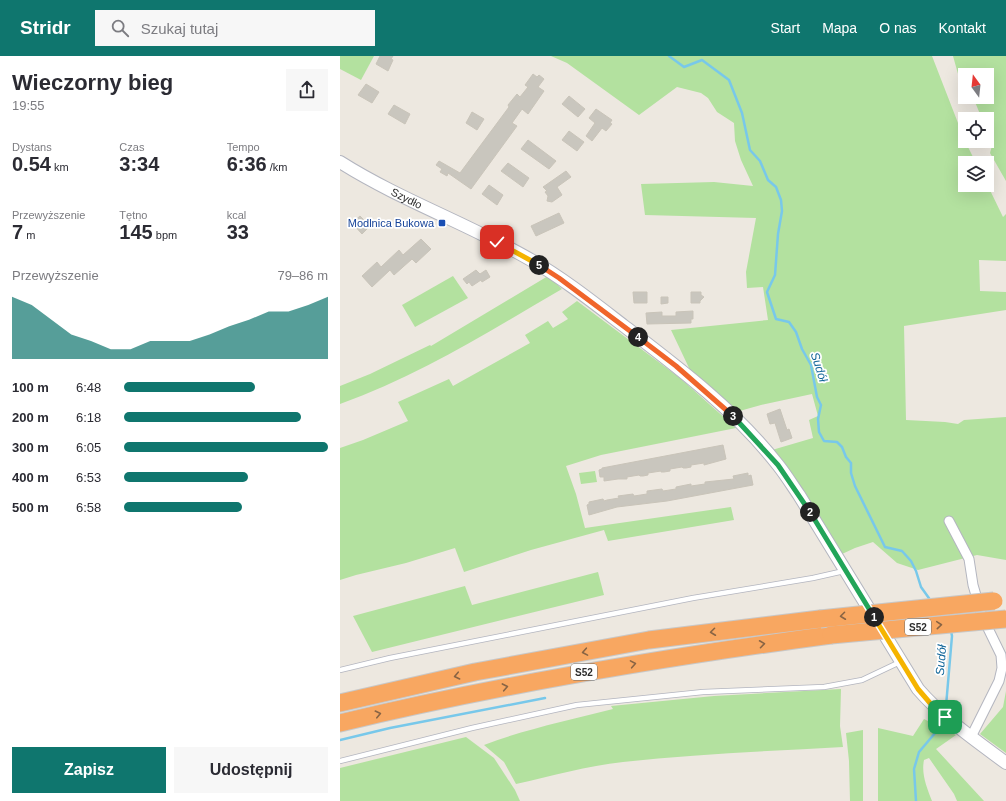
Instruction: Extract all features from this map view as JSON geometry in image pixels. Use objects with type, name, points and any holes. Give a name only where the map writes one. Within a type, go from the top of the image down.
[{"type":"highway","name":"S52","points":[[340,702],[475,672],[649,640],[919,608],[1000,601]]},
{"type":"highway","name":"S52","points":[[340,723],[467,694],[564,676],[728,649],[831,635],[1006,619]]},
{"type":"street","name":"Szydło","points":[[340,162],[382,186],[497,242],[545,268],[602,309],[676,366],[732,415],[778,465],[799,495],[918,689],[930,703],[971,737],[1006,763]]},
{"type":"street","points":[[949,521],[969,558],[973,585],[982,616],[1001,655],[1002,668],[999,681],[971,737]]},
{"type":"lane","points":[[340,670],[398,656],[693,598],[813,578],[845,570]]},
{"type":"lane","points":[[340,761],[472,728],[576,705],[703,692],[824,687],[862,680],[901,662]]},
{"type":"green space","points":[[340,56],[374,56],[361,80],[340,69]]},
{"type":"green space","points":[[551,56],[932,56],[958,123],[958,148],[968,148],[972,156],[958,156],[958,192],[991,192],[1003,217],[1006,214],[1006,261],[979,260],[980,291],[1006,292],[1006,310],[904,326],[906,420],[958,424],[964,420],[1006,417],[1006,560],[977,555],[918,570],[897,563],[873,542],[842,554],[772,450],[813,438],[809,420],[818,416],[812,394],[736,412],[690,370],[671,330],[768,320],[763,287],[747,288],[746,272],[756,218],[645,215],[641,184],[714,182],[753,186],[741,160],[735,141],[734,123],[717,112],[708,98],[701,93],[677,87],[639,115],[567,63]]},
{"type":"green space","points":[[953,56],[1006,56],[1006,181],[994,160],[994,156],[992,156],[990,153],[991,148],[994,148],[994,112],[979,112],[976,104],[994,104],[994,68],[958,68],[958,74]]},
{"type":"green space","points":[[453,276],[468,298],[415,327],[402,305]]},
{"type":"green space","points":[[548,276],[562,289],[454,352],[398,380],[340,404],[340,386],[370,374],[430,345],[431,346]]},
{"type":"green space","points":[[577,301],[680,378],[736,428],[601,455],[566,466],[576,494],[585,528],[731,507],[734,520],[608,541],[604,530],[531,550],[464,572],[455,548],[406,563],[340,580],[340,448],[408,421],[398,402],[449,379],[453,386],[530,343],[525,335],[548,321],[553,328],[568,319],[562,312]]},
{"type":"green space","points":[[595,471],[597,482],[581,484],[579,473]]},
{"type":"green space","points":[[598,572],[604,595],[372,652],[353,616],[465,586],[472,605]]},
{"type":"green space","points":[[841,689],[840,726],[843,747],[705,755],[623,762],[516,784],[504,762],[484,745],[532,729],[613,709],[611,706],[714,696]]},
{"type":"green space","points":[[1006,691],[1006,753],[980,734],[1003,707]]},
{"type":"green space","points":[[924,719],[956,735],[936,749],[984,801],[957,801],[954,794],[929,758],[924,760],[923,770],[932,801],[878,801],[878,728],[913,736]]},
{"type":"green space","points":[[863,730],[863,801],[850,801],[849,761],[846,733]]},
{"type":"green space","points":[[466,737],[494,758],[515,790],[520,801],[340,801],[340,768]]},
{"type":"building","points":[[380,56],[393,56],[391,59],[393,60],[388,71],[376,64]]},
{"type":"building","points":[[533,74],[537,77],[539,75],[544,79],[538,87],[544,91],[528,114],[522,109],[512,123],[517,126],[471,189],[448,173],[447,176],[440,172],[442,169],[436,165],[439,161],[460,173],[509,107],[508,105],[517,94],[520,97],[528,87],[525,85]]},
{"type":"building","points":[[366,84],[379,92],[372,103],[358,95]]},
{"type":"building","points":[[569,96],[585,109],[578,117],[562,104]]},
{"type":"building","points":[[394,105],[410,114],[405,124],[388,114]]},
{"type":"building","points":[[596,109],[612,120],[610,123],[612,124],[606,131],[602,128],[592,141],[586,136],[595,123],[589,118]]},
{"type":"building","points":[[472,112],[484,119],[477,130],[466,123]]},
{"type":"building","points":[[569,131],[584,142],[577,151],[562,140]]},
{"type":"building","points":[[528,140],[556,161],[549,169],[521,149]]},
{"type":"building","points":[[508,163],[529,178],[523,187],[501,171]]},
{"type":"building","points":[[566,171],[571,177],[557,187],[562,195],[552,202],[547,201],[548,196],[545,192],[547,191],[543,187]]},
{"type":"building","points":[[489,185],[503,195],[497,205],[482,194]]},
{"type":"building","points":[[559,213],[564,223],[536,236],[531,226]]},
{"type":"building","points":[[360,216],[370,226],[362,234],[352,223]]},
{"type":"building","points":[[421,239],[431,249],[416,263],[412,259],[394,275],[390,270],[372,287],[362,276],[377,262],[381,267],[399,250],[403,255]]},
{"type":"building","points":[[476,270],[480,274],[486,270],[490,277],[482,282],[481,280],[472,286],[469,282],[467,284],[463,279]]},
{"type":"building","points":[[633,292],[647,292],[647,303],[634,303]]},
{"type":"building","points":[[691,292],[701,292],[701,295],[704,297],[700,303],[691,303]]},
{"type":"building","points":[[661,297],[668,297],[668,303],[661,304]]},
{"type":"building","points":[[693,311],[693,319],[691,319],[691,323],[647,324],[646,313],[662,312],[662,316],[676,316],[676,312]]},
{"type":"building","points":[[780,409],[787,430],[789,429],[792,438],[781,442],[775,423],[770,424],[767,414]]},
{"type":"building","points":[[723,445],[726,459],[704,465],[704,463],[691,465],[691,467],[686,468],[682,467],[670,469],[670,471],[661,471],[648,473],[648,475],[643,476],[639,475],[627,477],[627,479],[604,481],[604,477],[600,477],[599,470],[602,468]]},
{"type":"building","points":[[748,473],[748,476],[751,475],[753,485],[667,501],[617,507],[589,515],[587,505],[589,502],[619,498],[618,496],[647,494],[647,491],[676,489],[676,487],[691,484],[691,486],[705,484],[705,482],[734,479],[733,476]]},
{"type":"waterway","name":"Sudół","points":[[669,56],[684,67],[702,60],[729,80],[742,113],[750,150],[760,161],[768,180],[776,187],[781,200],[782,211],[778,234],[775,275],[767,292],[776,319],[789,322],[796,332],[802,349],[811,365],[817,397],[821,405],[818,419],[819,432],[824,441],[837,442],[842,447],[846,457],[851,463],[851,473],[855,486],[885,547],[902,551],[911,561],[921,587],[931,601]]},
{"type":"waterway","name":"Sudół","points":[[946,706],[952,636],[951,631]]},
{"type":"waterway","points":[[340,740],[390,728],[545,698]]},
{"type":"waterway","name":"Sudół","points":[[916,801],[914,769],[919,752],[941,726]]},
{"type":"place","name":"Modlnica Bukowa","points":[[442,223]]},
{"type":"route","points":[[497,242],[545,268],[608,314],[676,366],[744,427],[778,465],[799,495],[918,689],[945,717]]}]
